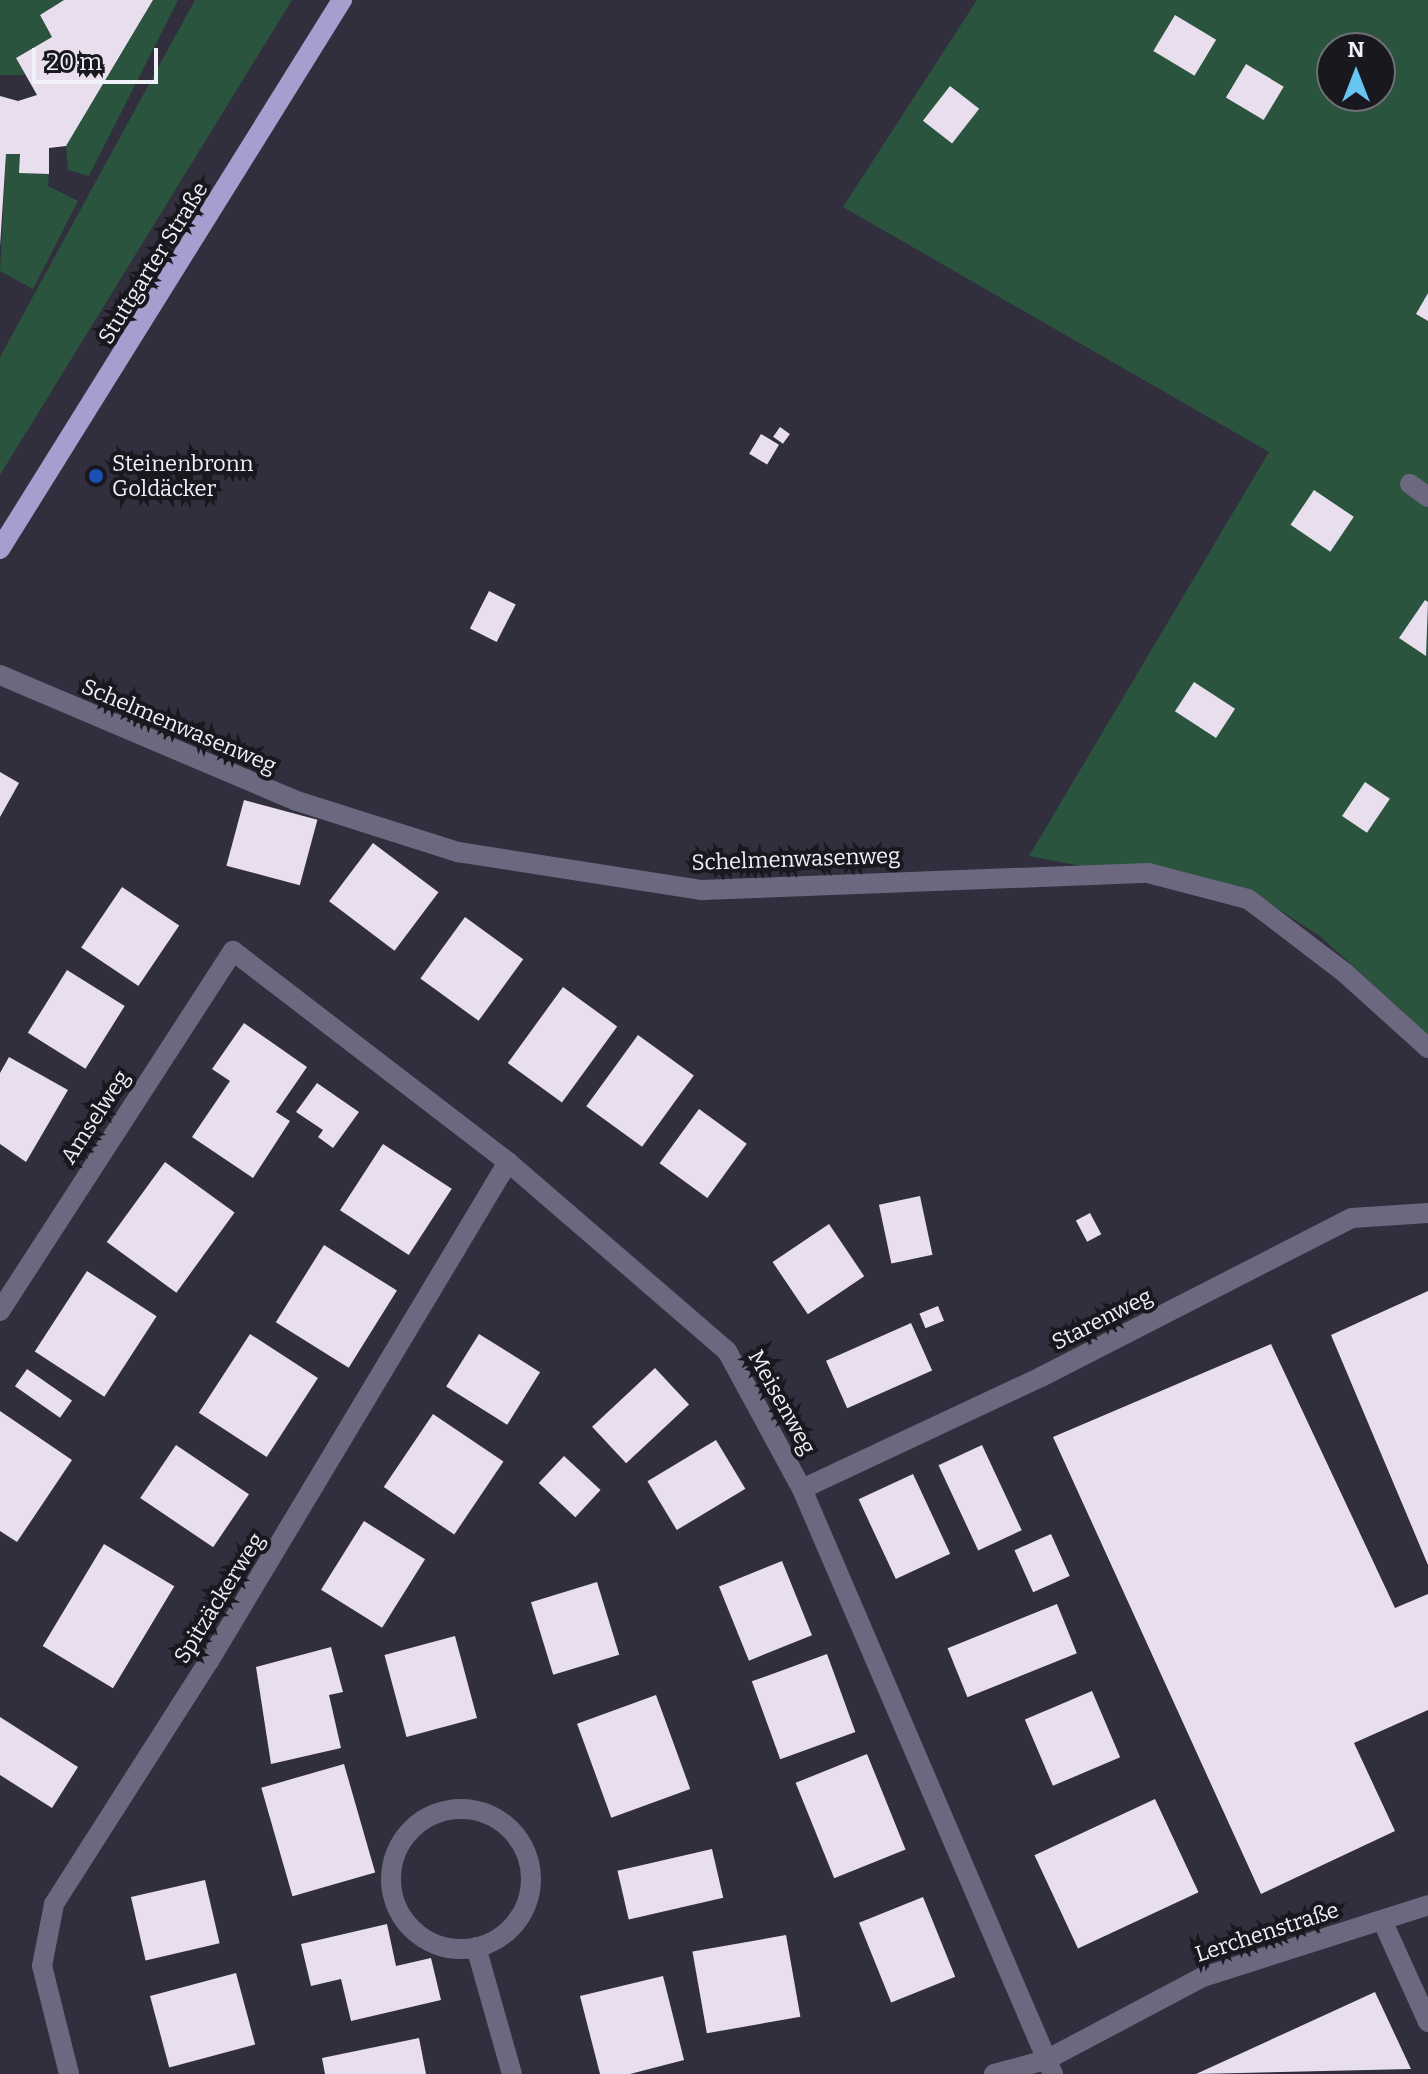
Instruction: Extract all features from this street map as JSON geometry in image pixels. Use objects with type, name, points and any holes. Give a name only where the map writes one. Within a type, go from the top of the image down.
[{"type":"main road","name":"Stuttgarter Straße","points":[[0,549],[342,0]]},
{"type":"street","points":[[1410,484],[1428,497]]},
{"type":"street","name":"Schelmenwasenweg","points":[[0,675],[297,801],[458,852],[702,890],[1046,872],[1148,873],[1177,880],[1248,899],[1345,973],[1428,1048]]},
{"type":"street","name":"Meisenweg","points":[[233,951],[508,1162],[727,1351],[802,1489],[1050,2067]]},
{"type":"street","name":"Amselweg","points":[[0,1311],[233,951]]},
{"type":"street","name":"Spitzäckerweg","points":[[69,2074],[42,1966],[54,1904],[217,1648],[508,1162]]},
{"type":"street","name":"Starenweg","points":[[802,1489],[1099,1348],[1352,1218],[1428,1213]]},
{"type":"street","points":[[446,1810],[494,1817],[513,1832],[532,1876],[517,1922],[476,1947],[454,1949],[423,1937],[400,1915],[392,1894],[391,1872],[408,1832],[446,1810]]},
{"type":"street","name":"Lerchenstraße","points":[[994,2074],[1050,2067],[1203,1977],[1428,1905]]},
{"type":"street","points":[[1382,1920],[1428,2022]]},
{"type":"street","points":[[476,1947],[512,2074]]},
{"type":"green space","points":[[0,0],[64,0],[40,15],[52,37],[16,58],[25,75],[0,75]]},
{"type":"green space","points":[[153,0],[178,0],[89,176],[68,170],[66,146]]},
{"type":"green space","points":[[195,0],[292,0],[0,475],[0,357]]},
{"type":"green space","points":[[977,0],[1428,0],[1428,1035],[1321,937],[1266,901],[1029,856],[1269,452],[843,207]]},
{"type":"green space","points":[[6,154],[20,154],[20,173],[49,174],[48,186],[78,201],[33,289],[0,271]]},
{"type":"building","points":[[64,0],[153,0],[66,146],[49,148],[49,174],[19,173],[20,154],[6,154],[0,246],[0,96],[18,101],[37,95],[16,58],[52,37],[40,15]]},
{"type":"building","points":[[1175,15],[1216,40],[1195,76],[1153,51]]},
{"type":"building","points":[[1246,64],[1284,87],[1264,120],[1226,97]]},
{"type":"building","points":[[950,86],[979,109],[952,143],[923,121]]},
{"type":"building","points":[[1428,293],[1428,321],[1416,314]]},
{"type":"building","points":[[780,427],[790,434],[783,444],[773,437]]},
{"type":"building","points":[[761,434],[779,445],[767,465],[749,454]]},
{"type":"building","points":[[1314,490],[1354,517],[1330,552],[1291,525]]},
{"type":"building","points":[[489,591],[516,605],[497,642],[470,628]]},
{"type":"building","points":[[1425,600],[1428,602],[1426,656],[1399,638]]},
{"type":"building","points":[[1194,682],[1235,709],[1216,738],[1175,711]]},
{"type":"building","points":[[0,772],[19,783],[0,817]]},
{"type":"building","points":[[1365,782],[1390,799],[1367,833],[1342,816]]},
{"type":"building","points":[[244,800],[317,820],[300,885],[226,866]]},
{"type":"building","points":[[373,843],[438,892],[395,951],[329,901]]},
{"type":"building","points":[[122,887],[179,926],[138,986],[81,948]]},
{"type":"building","points":[[465,917],[523,959],[479,1021],[420,978]]},
{"type":"building","points":[[67,970],[125,1006],[85,1069],[28,1033]]},
{"type":"building","points":[[563,987],[617,1026],[562,1102],[508,1063]]},
{"type":"building","points":[[244,1023],[307,1067],[276,1112],[290,1121],[253,1178],[192,1137],[230,1081],[212,1069]]},
{"type":"building","points":[[638,1035],[694,1076],[642,1147],[586,1106]]},
{"type":"building","points":[[9,1057],[68,1090],[26,1162],[0,1144],[0,1073]]},
{"type":"building","points":[[317,1083],[359,1112],[333,1148],[318,1137],[323,1130],[296,1112]]},
{"type":"building","points":[[699,1109],[747,1144],[707,1198],[660,1163]]},
{"type":"building","points":[[383,1144],[452,1189],[409,1255],[340,1210]]},
{"type":"building","points":[[165,1162],[235,1213],[176,1293],[107,1242]]},
{"type":"building","points":[[920,1196],[932,1255],[891,1263],[879,1205]]},
{"type":"building","points":[[1090,1213],[1101,1234],[1087,1242],[1076,1221]]},
{"type":"building","points":[[829,1224],[864,1276],[808,1314],[773,1262]]},
{"type":"building","points":[[324,1245],[397,1291],[349,1368],[276,1322]]},
{"type":"building","points":[[87,1271],[157,1316],[104,1397],[35,1352]]},
{"type":"building","points":[[1428,1291],[1428,1565],[1331,1335]]},
{"type":"building","points":[[938,1306],[944,1321],[925,1328],[919,1313]]},
{"type":"building","points":[[911,1323],[932,1371],[847,1408],[826,1361]]},
{"type":"building","points":[[250,1334],[318,1378],[267,1457],[199,1413]]},
{"type":"building","points":[[479,1334],[540,1372],[507,1425],[446,1387]]},
{"type":"building","points":[[1271,1344],[1395,1608],[1428,1594],[1428,1710],[1354,1743],[1395,1831],[1261,1894],[1053,1437]]},
{"type":"building","points":[[655,1368],[689,1405],[626,1463],[592,1427]]},
{"type":"building","points":[[27,1369],[72,1401],[60,1418],[15,1386]]},
{"type":"building","points":[[0,1411],[72,1460],[17,1542],[0,1531]]},
{"type":"building","points":[[433,1414],[503,1462],[454,1534],[384,1487]]},
{"type":"building","points":[[716,1440],[745,1489],[677,1530],[647,1481]]},
{"type":"building","points":[[176,1445],[249,1494],[213,1547],[140,1498]]},
{"type":"building","points":[[982,1445],[1022,1530],[978,1550],[938,1465]]},
{"type":"building","points":[[564,1456],[601,1490],[575,1517],[539,1483]]},
{"type":"building","points":[[913,1474],[950,1554],[896,1579],[859,1499]]},
{"type":"building","points":[[364,1521],[425,1559],[382,1628],[321,1590]]},
{"type":"building","points":[[1051,1534],[1070,1576],[1033,1592],[1014,1550]]},
{"type":"building","points":[[104,1544],[174,1586],[113,1688],[43,1646]]},
{"type":"building","points":[[782,1561],[812,1635],[749,1661],[719,1586]]},
{"type":"building","points":[[597,1582],[619,1655],[553,1675],[531,1602]]},
{"type":"building","points":[[1057,1604],[1077,1653],[967,1697],[948,1648]]},
{"type":"building","points":[[455,1636],[477,1718],[406,1737],[384,1655]]},
{"type":"building","points":[[331,1647],[343,1692],[329,1695],[341,1748],[271,1764],[256,1667]]},
{"type":"building","points":[[827,1654],[855,1732],[780,1759],[752,1681]]},
{"type":"building","points":[[1092,1691],[1120,1757],[1053,1786],[1025,1720]]},
{"type":"building","points":[[656,1695],[690,1789],[611,1818],[577,1724]]},
{"type":"building","points":[[0,1717],[78,1767],[52,1808],[0,1775]]},
{"type":"building","points":[[867,1754],[906,1849],[834,1878],[796,1783]]},
{"type":"building","points":[[344,1764],[375,1873],[292,1896],[261,1788]]},
{"type":"building","points":[[1155,1799],[1199,1892],[1078,1949],[1034,1855]]},
{"type":"building","points":[[712,1849],[723,1898],[629,1920],[617,1871]]},
{"type":"building","points":[[205,1880],[220,1943],[146,1960],[131,1897]]},
{"type":"building","points":[[923,1897],[955,1977],[891,2003],[859,1923]]},
{"type":"building","points":[[387,1924],[396,1966],[431,1958],[441,2000],[351,2021],[341,1979],[311,1986],[301,1944]]},
{"type":"building","points":[[786,1935],[800,2017],[707,2033],[692,1951]]},
{"type":"building","points":[[236,1973],[255,2044],[169,2068],[150,1996]]},
{"type":"building","points":[[663,1976],[684,2060],[630,2074],[600,2074],[580,1996]]},
{"type":"building","points":[[1375,1992],[1411,2069],[1196,2074]]},
{"type":"building","points":[[419,2038],[426,2074],[325,2074],[322,2058]]},
{"type":"place","name":"Steinenbronn Goldäcker","points":[[96,476]]}]
